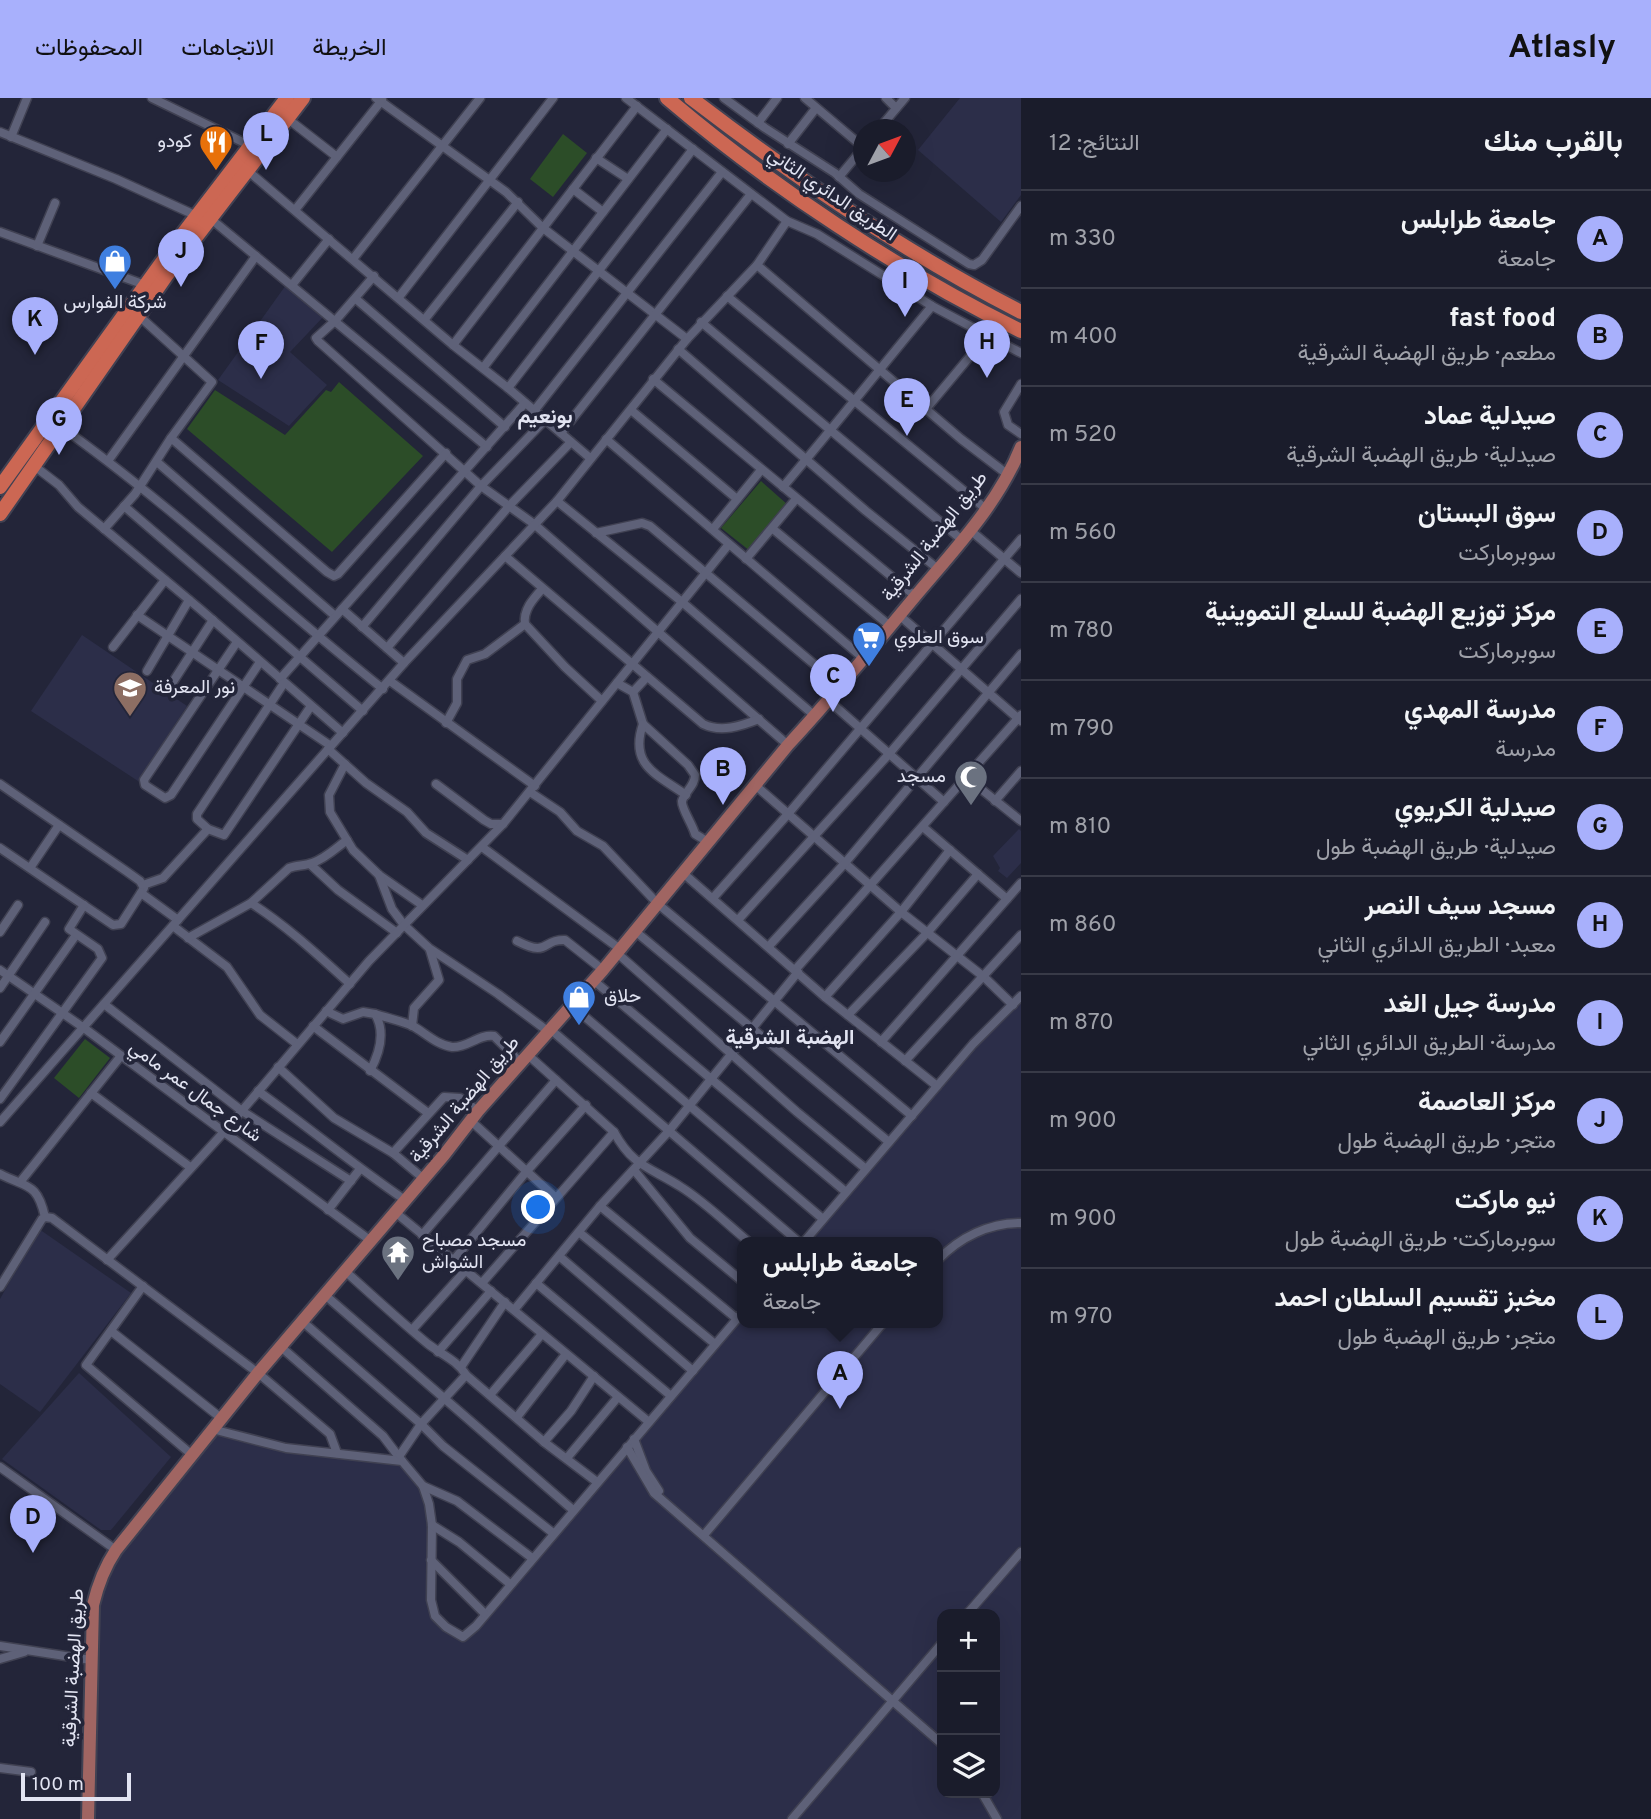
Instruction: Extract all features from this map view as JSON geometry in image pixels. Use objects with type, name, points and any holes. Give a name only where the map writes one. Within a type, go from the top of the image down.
[{"type":"highway","points":[[0,514],[204,217],[257,149],[287,98]]},
{"type":"highway","points":[[0,487],[145,285],[248,171],[257,149],[288,119],[303,98]]},
{"type":"highway","name":"الطريق الدائري الثاني","points":[[667,98],[791,193],[841,226],[953,295],[1021,331]]},
{"type":"highway","name":"الطريق الدائري الثاني","points":[[691,98],[793,174],[858,218],[1021,312]]},
{"type":"main road","name":"طريق الهضبة الشرقية","points":[[88,1819],[93,1605],[104,1567],[191,1454],[258,1373],[598,975],[788,745],[939,569],[986,509],[1021,449]]},
{"type":"street","points":[[11,137],[27,98]]},
{"type":"street","points":[[152,98],[257,149]]},
{"type":"street","points":[[354,259],[480,98]]},
{"type":"street","points":[[399,297],[553,98]]},
{"type":"street","points":[[626,98],[787,221],[817,234],[932,306],[1021,353]]},
{"type":"street","points":[[758,123],[777,98]]},
{"type":"street","points":[[805,98],[853,139]]},
{"type":"street","points":[[886,98],[896,107]]},
{"type":"street","points":[[887,119],[905,98]]},
{"type":"street","points":[[295,210],[380,99],[519,202],[543,228],[687,339]]},
{"type":"street","points":[[728,99],[859,194],[937,245],[974,265],[987,254],[1021,206]]},
{"type":"street","points":[[453,345],[637,106]]},
{"type":"street","points":[[788,144],[816,108]]},
{"type":"street","points":[[288,119],[337,157]]},
{"type":"street","points":[[483,368],[667,129]]},
{"type":"street","points":[[0,132],[204,217],[336,320],[487,447]]},
{"type":"street","points":[[508,388],[693,149]]},
{"type":"street","points":[[596,158],[628,180]]},
{"type":"street","points":[[839,177],[853,160]]},
{"type":"street","points":[[248,171],[590,458]]},
{"type":"street","points":[[534,411],[722,172]]},
{"type":"street","points":[[573,189],[603,212]]},
{"type":"street","points":[[561,433],[751,194]]},
{"type":"street","points":[[425,319],[519,202]]},
{"type":"street","points":[[37,246],[55,203]]},
{"type":"street","points":[[1,1120],[404,663],[557,501],[678,349],[757,265],[787,221]]},
{"type":"street","points":[[1,234],[145,285]]},
{"type":"street","points":[[292,285],[328,239]]},
{"type":"street","points":[[108,461],[256,256]]},
{"type":"street","points":[[757,265],[879,371],[1007,474]]},
{"type":"street","points":[[374,276],[356,299],[316,338],[318,341],[481,486],[534,524],[788,745]]},
{"type":"street","points":[[727,296],[986,509]]},
{"type":"street","points":[[356,299],[505,427]]},
{"type":"street","points":[[783,487],[932,306]]},
{"type":"street","points":[[104,529],[157,462],[212,382],[138,315]]},
{"type":"street","points":[[701,322],[831,430],[966,535],[1021,573]]},
{"type":"street","points":[[926,409],[987,336]]},
{"type":"street","points":[[678,349],[806,460],[939,569]]},
{"type":"street","points":[[653,379],[915,596]]},
{"type":"street","points":[[1021,384],[1004,412],[1008,425],[1021,434]]},
{"type":"street","points":[[310,706],[224,835],[208,829],[197,819],[197,814],[299,657],[525,403]]},
{"type":"street","points":[[631,410],[737,499]]},
{"type":"street","points":[[362,627],[481,486],[545,421]]},
{"type":"street","points":[[60,426],[140,485],[383,689]]},
{"type":"street","points":[[171,438],[334,576],[408,498],[446,453]]},
{"type":"street","points":[[606,439],[863,659]]},
{"type":"street","points":[[387,648],[510,505],[571,442]]},
{"type":"street","points":[[157,462],[338,612],[362,627],[404,663]]},
{"type":"street","points":[[33,465],[59,485],[78,507],[343,733]]},
{"type":"street","points":[[713,529],[761,470]]},
{"type":"street","points":[[746,559],[796,499]]},
{"type":"street","points":[[557,501],[682,602],[815,716]]},
{"type":"street","points":[[124,506],[363,711]]},
{"type":"street","points":[[596,533],[646,524],[839,686]]},
{"type":"street","points":[[773,528],[890,626]]},
{"type":"street","points":[[713,898],[788,814],[1021,539]]},
{"type":"street","points":[[107,1260],[223,1133],[350,984],[422,905],[503,824],[729,544]]},
{"type":"street","points":[[505,555],[542,589],[709,727],[732,727],[759,719]]},
{"type":"street","points":[[113,647],[164,580]]},
{"type":"street","points":[[542,589],[524,616],[525,624],[565,667],[602,701]]},
{"type":"street","points":[[738,920],[889,754],[959,668],[1021,599]]},
{"type":"street","points":[[148,671],[189,600]]},
{"type":"street","points":[[137,615],[330,748],[366,783],[407,812],[426,833],[468,860]]},
{"type":"street","points":[[513,1310],[600,1206],[668,1132],[776,1000],[796,971],[1020,718],[931,645],[899,615]]},
{"type":"street","points":[[169,688],[213,620]]},
{"type":"street","points":[[446,723],[457,703],[457,679],[467,660],[485,654],[525,624]]},
{"type":"street","points":[[237,642],[144,780],[145,785],[165,798],[171,795],[260,662]]},
{"type":"street","points":[[769,946],[845,863],[1021,654]]},
{"type":"street","points":[[633,692],[647,677]]},
{"type":"street","points":[[390,681],[533,789],[578,831],[603,846],[658,904],[912,1116]]},
{"type":"street","points":[[617,683],[633,692],[643,724],[695,775],[682,807],[694,825],[695,834],[708,842]]},
{"type":"street","points":[[828,700],[944,802]]},
{"type":"street","points":[[643,724],[638,739],[643,763],[686,795]]},
{"type":"street","points":[[345,764],[329,795],[330,812],[353,850],[379,875],[422,905]]},
{"type":"street","points":[[995,801],[1021,771]]},
{"type":"street","points":[[966,778],[1021,821]]},
{"type":"street","points":[[0,783],[60,825],[142,889],[188,938],[227,967],[260,1015],[297,1044]]},
{"type":"street","points":[[436,784],[484,820],[491,824],[503,824]]},
{"type":"street","points":[[755,785],[901,912],[984,977],[1013,1005]]},
{"type":"street","points":[[30,868],[60,825]]},
{"type":"street","points":[[923,827],[1007,899]]},
{"type":"street","points":[[0,848],[118,925],[142,889],[163,878],[208,829]]},
{"type":"street","points":[[188,938],[251,903],[289,868],[322,859],[347,840]]},
{"type":"street","points":[[482,846],[618,951],[866,1169]]},
{"type":"street","points":[[825,996],[901,912],[950,850]]},
{"type":"street","points":[[310,864],[338,890],[397,933]]},
{"type":"street","points":[[683,873],[825,996],[937,1086]]},
{"type":"street","points":[[848,1015],[928,932],[978,874]]},
{"type":"street","points":[[379,875],[392,909],[404,925],[429,948],[550,1030],[794,1237]]},
{"type":"street","points":[[881,1042],[1021,883]]},
{"type":"street","points":[[251,903],[309,947],[350,984]]},
{"type":"street","points":[[0,932],[18,905]]},
{"type":"street","points":[[0,1100],[102,958],[98,949],[69,929],[84,905]]},
{"type":"street","points":[[0,988],[46,922]]},
{"type":"street","points":[[635,931],[889,1142]]},
{"type":"street","points":[[0,1042],[76,935]]},
{"type":"street","points":[[905,1061],[1021,935]]},
{"type":"street","points":[[517,941],[533,949],[541,949],[558,940],[565,940],[598,975],[710,1080],[846,1192]]},
{"type":"street","points":[[412,1026],[414,1008],[439,980],[429,948]]},
{"type":"street","name":"شارع جمال عمر مامي","points":[[0,970],[84,1028],[371,1241]]},
{"type":"street","points":[[806,1237],[973,1044],[1021,996]]},
{"type":"street","points":[[104,1004],[242,1111],[351,1181]]},
{"type":"street","points":[[571,1005],[823,1219]]},
{"type":"street","points":[[326,1011],[343,1019],[363,1013],[375,1014],[412,1026],[453,1047],[483,1035],[494,1036],[556,1080],[614,1132],[636,1167],[690,1238],[737,1277]]},
{"type":"street","points":[[370,1071],[380,1044],[379,1021],[375,1014]]},
{"type":"street","points":[[313,1026],[428,1113]]},
{"type":"street","points":[[21,1181],[120,1057]]},
{"type":"street","points":[[278,1067],[334,1118],[393,1153],[424,1179]]},
{"type":"street","points":[[422,1235],[556,1080]]},
{"type":"street","points":[[258,1091],[405,1200]]},
{"type":"street","points":[[91,1093],[190,1167]]},
{"type":"street","points":[[393,1153],[444,1097],[455,1096],[499,1147],[555,1197]]},
{"type":"street","points":[[453,1261],[526,1172],[586,1105]]},
{"type":"street","points":[[482,1283],[614,1132]]},
{"type":"street","points":[[636,1167],[682,1188],[743,1237]]},
{"type":"street","points":[[328,1210],[360,1169]]},
{"type":"street","points":[[0,1174],[21,1181],[35,1191],[45,1217],[0,1287]]},
{"type":"street","points":[[600,1206],[737,1314]]},
{"type":"street","points":[[395,1212],[649,1422]]},
{"type":"street","points":[[45,1217],[52,1218],[258,1373],[330,1434],[337,1453]]},
{"type":"street","points":[[943,1256],[981,1229],[1021,1223]]},
{"type":"street","points":[[580,1233],[715,1344]]},
{"type":"street","points":[[559,1256],[693,1371]]},
{"type":"street","points":[[412,1330],[466,1270]]},
{"type":"street","points":[[345,1271],[544,1441],[597,1482]]},
{"type":"street","points":[[536,1283],[671,1396]]},
{"type":"street","points":[[143,1286],[86,1365],[191,1454]]},
{"type":"street","points":[[438,1352],[491,1291]]},
{"type":"street","points":[[325,1295],[573,1510]]},
{"type":"street","points":[[401,1458],[421,1424],[444,1399],[464,1371],[505,1302]]},
{"type":"street","points":[[281,1347],[383,1436],[423,1486],[432,1525],[431,1600],[435,1616],[463,1637],[472,1630],[737,1319]]},
{"type":"street","points":[[303,1322],[443,1446],[553,1533]]},
{"type":"street","points":[[704,1535],[879,1328]]},
{"type":"street","points":[[111,1331],[221,1418]]},
{"type":"street","points":[[491,1395],[542,1334]]},
{"type":"street","points":[[517,1417],[566,1354]]},
{"type":"street","points":[[544,1441],[571,1410],[594,1376]]},
{"type":"street","points":[[567,1458],[618,1397]]},
{"type":"street","points":[[212,1429],[286,1448],[401,1458]]},
{"type":"street","points":[[634,1439],[646,1471],[671,1507]]},
{"type":"street","points":[[627,1447],[654,1493],[937,1739]]},
{"type":"street","points":[[0,1467],[116,1550]]},
{"type":"street","points":[[423,1486],[457,1501],[532,1558]]},
{"type":"street","points":[[432,1525],[459,1542],[510,1584]]},
{"type":"street","points":[[971,1609],[1021,1552]]},
{"type":"street","points":[[431,1560],[484,1614]]},
{"type":"street","points":[[0,1646],[91,1660]]},
{"type":"street","points":[[792,1819],[937,1649]]},
{"type":"street","points":[[0,1659],[29,1650]]},
{"type":"street","points":[[0,1768],[31,1772]]},
{"type":"street","points":[[985,1798],[997,1819]]},
{"type":"shaded area","points":[[960,98],[1021,98],[1021,195],[1001,222],[918,150]]},
{"type":"shaded area","points":[[286,285],[325,315],[290,352],[327,385],[289,426],[218,380]]},
{"type":"shaded area","points":[[82,635],[187,706],[138,781],[31,711]]},
{"type":"shaded area","points":[[1019,829],[1021,863],[1007,878],[998,871],[1000,868],[993,856]]},
{"type":"shaded area","points":[[1021,996],[1021,1819],[88,1819],[98,1582],[212,1429],[242,1438],[402,1461],[411,1470],[429,1504],[435,1616],[463,1637],[737,1319],[737,1328],[943,1328],[943,1237],[808,1237]]},
{"type":"shaded area","points":[[39,1229],[131,1293],[40,1412],[0,1384],[0,1299]]},
{"type":"shaded area","points":[[79,1373],[171,1457],[111,1530],[101,1530],[2,1459]]},
{"type":"green space","points":[[563,134],[587,153],[553,197],[530,179]]},
{"type":"green space","points":[[339,382],[423,456],[332,552],[187,429],[215,390],[285,435],[326,390],[331,392]]},
{"type":"green space","points":[[761,481],[788,505],[750,551],[721,528]]},
{"type":"green space","points":[[85,1039],[110,1058],[79,1098],[54,1078]]},
{"type":"place","name":"مخبز تقسيم السلطان احمد","points":[[266,170]]},
{"type":"place","name":"كودو","points":[[216,172]]},
{"type":"place","name":"مركز العاصمة","points":[[181,287]]},
{"type":"place","name":"شركة الفوارس","points":[[115,291]]},
{"type":"place","name":"مدرسة جيل الغد","points":[[905,317]]},
{"type":"place","name":"نيو ماركت","points":[[35,355]]},
{"type":"place","name":"مسجد سيف النصر","points":[[987,378]]},
{"type":"place","name":"مدرسة المهدي","points":[[261,379]]},
{"type":"place","name":"مركز توزيع الهضبة للسلع التموينية","points":[[907,436]]},
{"type":"place","name":"صيدلية الكريوي","points":[[59,455]]},
{"type":"place","name":"سوق العلوي","points":[[869,668]]},
{"type":"place","name":"صيدلية عماد","points":[[833,712]]},
{"type":"place","name":"نور المعرفة","points":[[130,718]]},
{"type":"place","name":"fast food","points":[[723,805]]},
{"type":"place","name":"مسجد","points":[[971,807]]},
{"type":"place","name":"حلاق","points":[[579,1027]]},
{"type":"place","name":"مسجد مصباح الشواش","points":[[398,1282]]},
{"type":"place","name":"جامعة طرابلس","points":[[840,1409]]},
{"type":"place","name":"سوق البستان","points":[[33,1553]]},
{"type":"district","name":"بونعيم","points":[[545,417]]},
{"type":"district","name":"الهضبة الشرقية","points":[[790,1038]]}]
